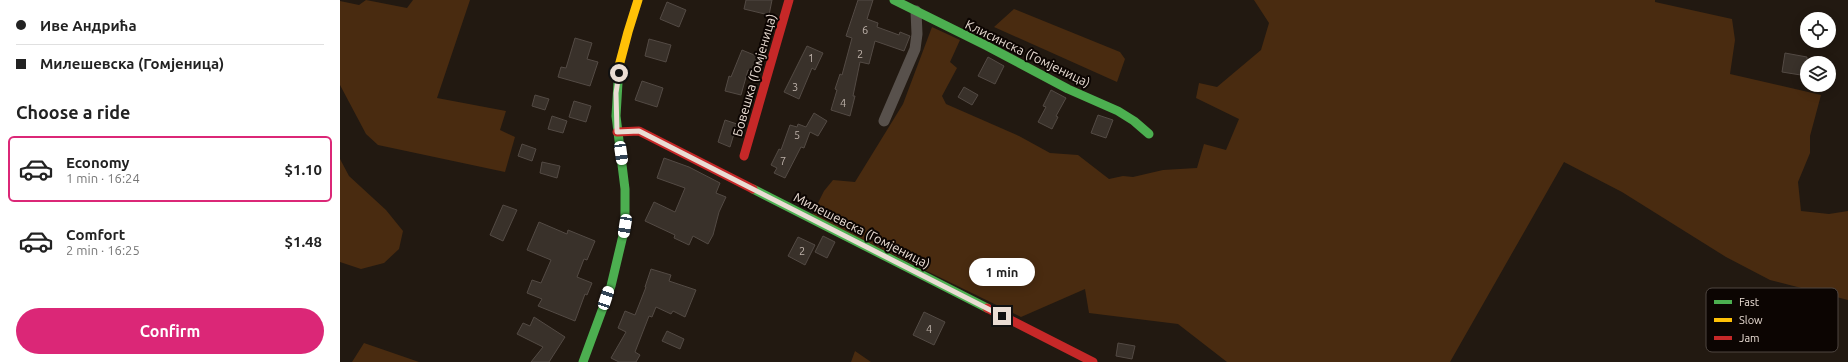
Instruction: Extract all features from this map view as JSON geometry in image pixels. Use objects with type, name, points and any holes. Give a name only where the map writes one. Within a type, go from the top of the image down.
[{"type":"street","points":[[583,362],[593,337],[621,252],[625,226],[625,183],[617,132],[616,93],[622,52],[638,0]]},
{"type":"street","name":"Бовешка (Гомјеница)","points":[[744,156],[789,0]]},
{"type":"street","name":"Клисинска (Гомјеница)","points":[[894,0],[1068,89],[1118,111],[1134,121],[1149,134]]},
{"type":"street","points":[[884,121],[915,49],[918,34],[916,11]]},
{"type":"street","name":"Милешевска (Гомјеница)","points":[[617,132],[639,131],[1093,362]]},
{"type":"shaded area","points":[[366,0],[407,8],[413,0],[470,0],[437,98],[506,111],[500,130],[515,137],[505,172],[378,145],[366,134],[340,85],[340,1],[359,5]]},
{"type":"shaded area","points":[[1254,0],[1655,0],[1655,2],[1732,19],[1735,40],[1730,74],[1800,90],[1800,92],[1821,95],[1810,136],[1810,153],[1798,182],[1801,211],[1829,214],[1848,211],[1848,300],[1838,297],[1838,288],[1801,288],[1770,280],[1726,257],[1622,192],[1564,162],[1450,362],[1227,362],[1178,324],[1089,313],[1085,289],[1021,317],[812,215],[824,191],[833,180],[855,182],[903,104],[932,27],[960,40],[950,62],[957,68],[942,96],[946,104],[1019,136],[1050,153],[1078,155],[1109,179],[1123,176],[1133,177],[1163,170],[1197,168],[1204,144],[1226,150],[1239,119],[1196,98],[1199,83],[1217,87],[1261,50],[1269,23]]},
{"type":"shaded area","points":[[1014,9],[1120,52],[1125,59],[1117,82],[994,27]]},
{"type":"shaded area","points":[[340,159],[349,176],[386,210],[403,231],[399,249],[384,263],[361,269],[340,262]]},
{"type":"shaded area","points":[[364,343],[419,362],[352,362]]},
{"type":"shaded area","points":[[855,351],[871,362],[851,362]]},
{"type":"building","points":[[746,0],[772,0],[769,15],[744,9]]},
{"type":"building","points":[[858,0],[873,0],[867,19],[878,23],[877,27],[899,35],[900,32],[910,36],[904,51],[875,41],[869,64],[860,62],[853,96],[855,96],[850,116],[831,110],[837,90],[835,89],[840,74],[842,75],[852,38],[846,36]]},
{"type":"building","points":[[667,2],[686,10],[679,27],[660,19]]},
{"type":"building","points":[[575,38],[592,43],[587,59],[598,62],[590,86],[558,77],[561,67],[566,68]]},
{"type":"building","points":[[649,39],[671,45],[666,62],[645,56]]},
{"type":"building","points":[[807,46],[823,53],[815,70],[812,68],[799,99],[784,92]]},
{"type":"building","points":[[742,50],[759,57],[753,72],[748,70],[741,95],[725,91],[729,76],[731,77]]},
{"type":"building","points":[[1785,53],[1802,56],[1800,56],[1800,75],[1782,72]]},
{"type":"building","points":[[988,57],[1004,66],[995,84],[978,76]]},
{"type":"building","points":[[642,81],[663,88],[657,107],[635,100]]},
{"type":"building","points":[[964,87],[978,95],[972,105],[958,97]]},
{"type":"building","points":[[1051,90],[1066,98],[1056,116],[1058,117],[1052,129],[1038,122],[1046,107],[1043,106]]},
{"type":"building","points":[[535,95],[549,99],[545,110],[532,106]]},
{"type":"building","points":[[574,101],[591,106],[586,122],[569,117]]},
{"type":"building","points":[[814,113],[827,121],[818,136],[810,132],[804,148],[801,147],[785,178],[774,173],[777,168],[771,165],[779,149],[781,150],[790,125],[797,127],[798,124],[806,127]]},
{"type":"building","points":[[1098,115],[1113,120],[1106,138],[1091,133]]},
{"type":"building","points":[[552,116],[567,121],[563,133],[548,129]]},
{"type":"building","points":[[725,120],[737,124],[730,147],[718,142]]},
{"type":"building","points":[[522,144],[536,149],[532,161],[518,156]]},
{"type":"building","points":[[664,158],[689,167],[720,183],[716,193],[726,197],[719,212],[713,235],[708,244],[693,236],[689,245],[674,238],[675,235],[645,221],[654,202],[675,212],[685,188],[657,178]]},
{"type":"building","points":[[542,162],[560,166],[557,178],[540,173]]},
{"type":"building","points":[[503,205],[517,210],[503,241],[490,235]]},
{"type":"building","points":[[539,222],[567,234],[568,230],[595,241],[587,260],[584,259],[577,277],[592,283],[587,295],[585,294],[575,321],[538,306],[542,299],[527,293],[532,280],[541,283],[551,260],[527,250]]},
{"type":"building","points":[[823,236],[835,242],[827,258],[815,252]]},
{"type":"building","points":[[798,237],[815,245],[805,265],[788,256]]},
{"type":"building","points":[[651,269],[671,275],[669,281],[696,290],[685,317],[673,311],[671,314],[656,307],[652,317],[649,316],[635,352],[640,355],[636,362],[619,362],[611,358],[626,332],[618,328],[625,311],[635,315]]},
{"type":"building","points":[[924,312],[945,322],[934,345],[913,335]]},
{"type":"building","points":[[534,317],[565,337],[549,362],[531,362],[543,347],[517,334],[523,323],[530,326]]},
{"type":"building","points":[[667,331],[684,339],[680,349],[662,341]]},
{"type":"building","points":[[1118,343],[1135,346],[1132,359],[1116,356]]},
{"type":"traffic: fast","points":[[894,0],[987,46],[1068,89],[1118,111],[1134,121],[1149,134]]},
{"type":"traffic: fast","points":[[583,362],[611,286],[625,227],[625,189],[616,116],[619,66]]},
{"type":"traffic: fast","points":[[753,189],[987,308]]},
{"type":"traffic: slow","points":[[619,66],[638,0]]},
{"type":"traffic: jam","points":[[744,156],[789,0]]},
{"type":"traffic: jam","points":[[617,132],[639,131],[753,189]]},
{"type":"traffic: jam","points":[[987,308],[1093,362]]},
{"type":"route","points":[[619,73],[616,93],[617,132],[639,131],[1002,316]]}]
